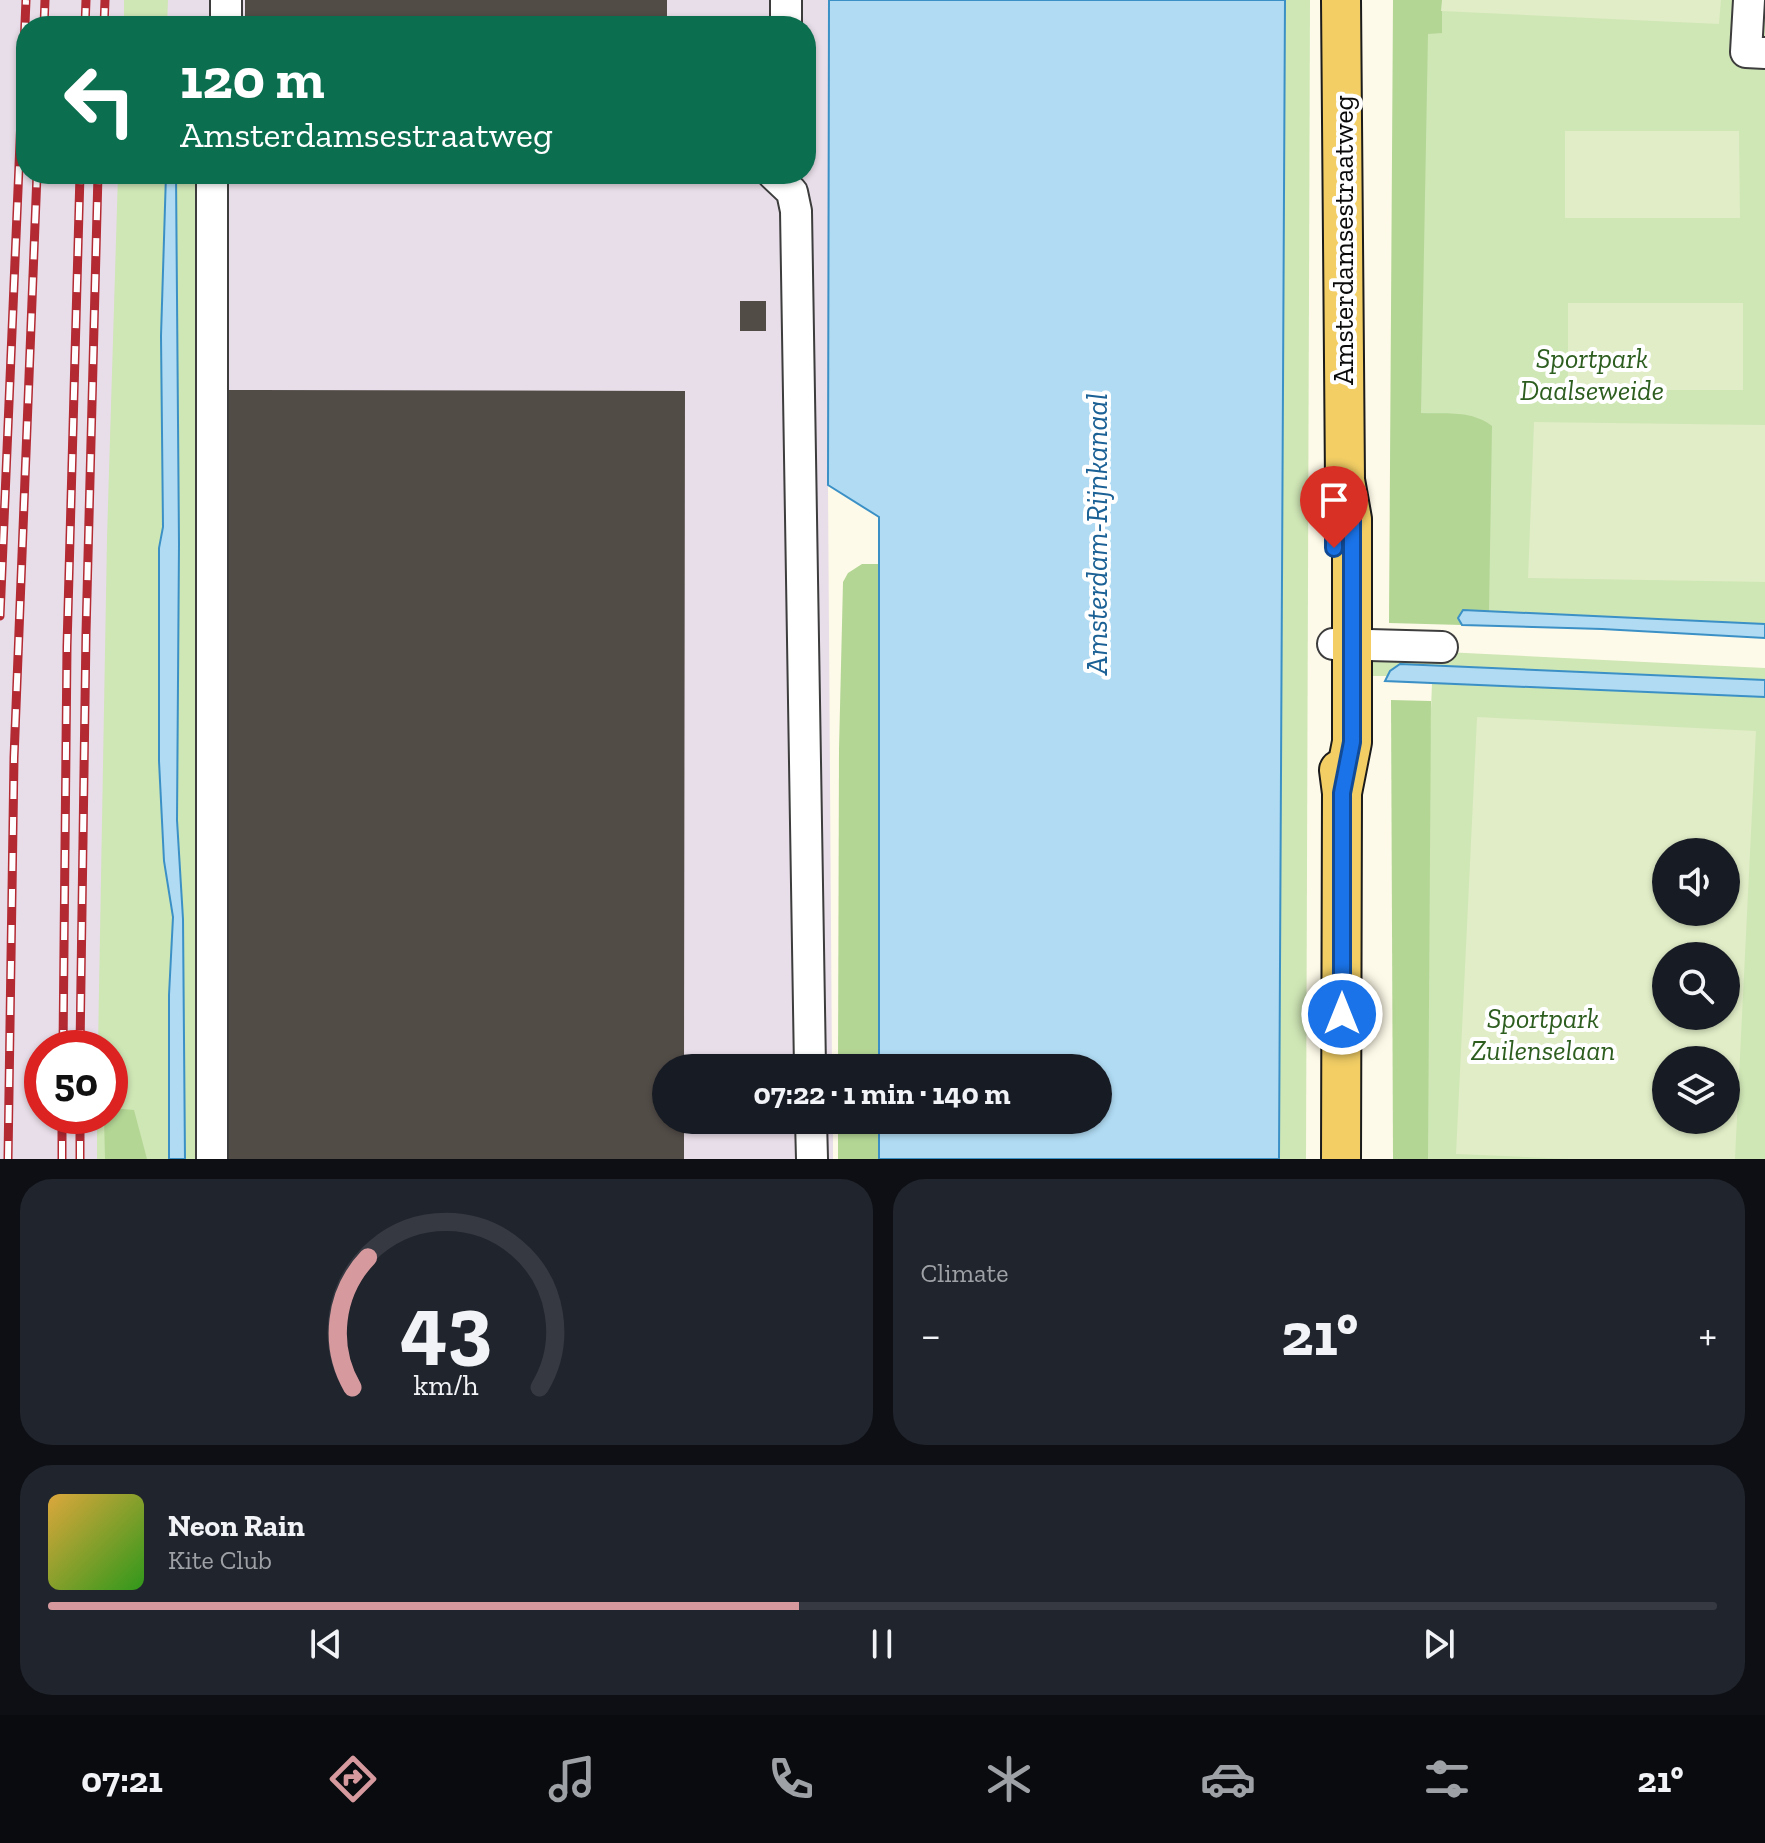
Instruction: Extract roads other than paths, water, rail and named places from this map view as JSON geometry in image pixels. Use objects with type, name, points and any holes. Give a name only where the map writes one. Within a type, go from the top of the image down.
[{"type":"main road","name":"Amsterdamsestraatweg","points":[[1341,0],[1345,480],[1334,516],[1343,644],[1334,737],[1342,793],[1341,1159]]},
{"type":"street","points":[[1749,0],[1746,52],[1765,53]]},
{"type":"street","points":[[212,184],[212,1159]]},
{"type":"street","points":[[784,184],[792,192],[796,211],[810,1054]]},
{"type":"street","points":[[1343,644],[1442,647]]},
{"type":"street","points":[[811,1134],[812,1159]]},
{"type":"water","name":"Amsterdam-Rijnkanaal","points":[[829,0],[1285,0],[1279,1159],[879,1159],[879,1134],[1112,1134],[1112,1054],[879,1054],[879,517],[828,485]]},
{"type":"water","points":[[166,184],[176,184],[177,820],[183,919],[185,1159],[169,1159],[169,995],[173,917],[164,861],[159,761],[159,548],[163,527],[161,336]]},
{"type":"water","points":[[1463,610],[1765,624],[1765,638],[1462,625],[1458,618]]},
{"type":"water","points":[[1400,664],[1765,680],[1765,697],[1385,681],[1390,671]]},
{"type":"railway","points":[[25,16],[26,0]]},
{"type":"railway","points":[[44,16],[45,0]]},
{"type":"railway","points":[[85,16],[86,0]]},
{"type":"railway","points":[[104,16],[105,0]]},
{"type":"railway","points":[[0,616],[18,184]]},
{"type":"railway","points":[[8,1159],[14,758],[37,184]]},
{"type":"railway","points":[[63,1030],[67,647],[80,184]]},
{"type":"railway","points":[[80,1030],[86,633],[98,184]]},
{"type":"railway","points":[[62,1134],[62,1159]]},
{"type":"railway","points":[[80,1134],[80,1159]]},
{"type":"park label","name":"Sportpark Daalseweide","points":[[1592,374]]},
{"type":"park label","name":"Sportpark Zuilenselaan","points":[[1543,1034]]}]
